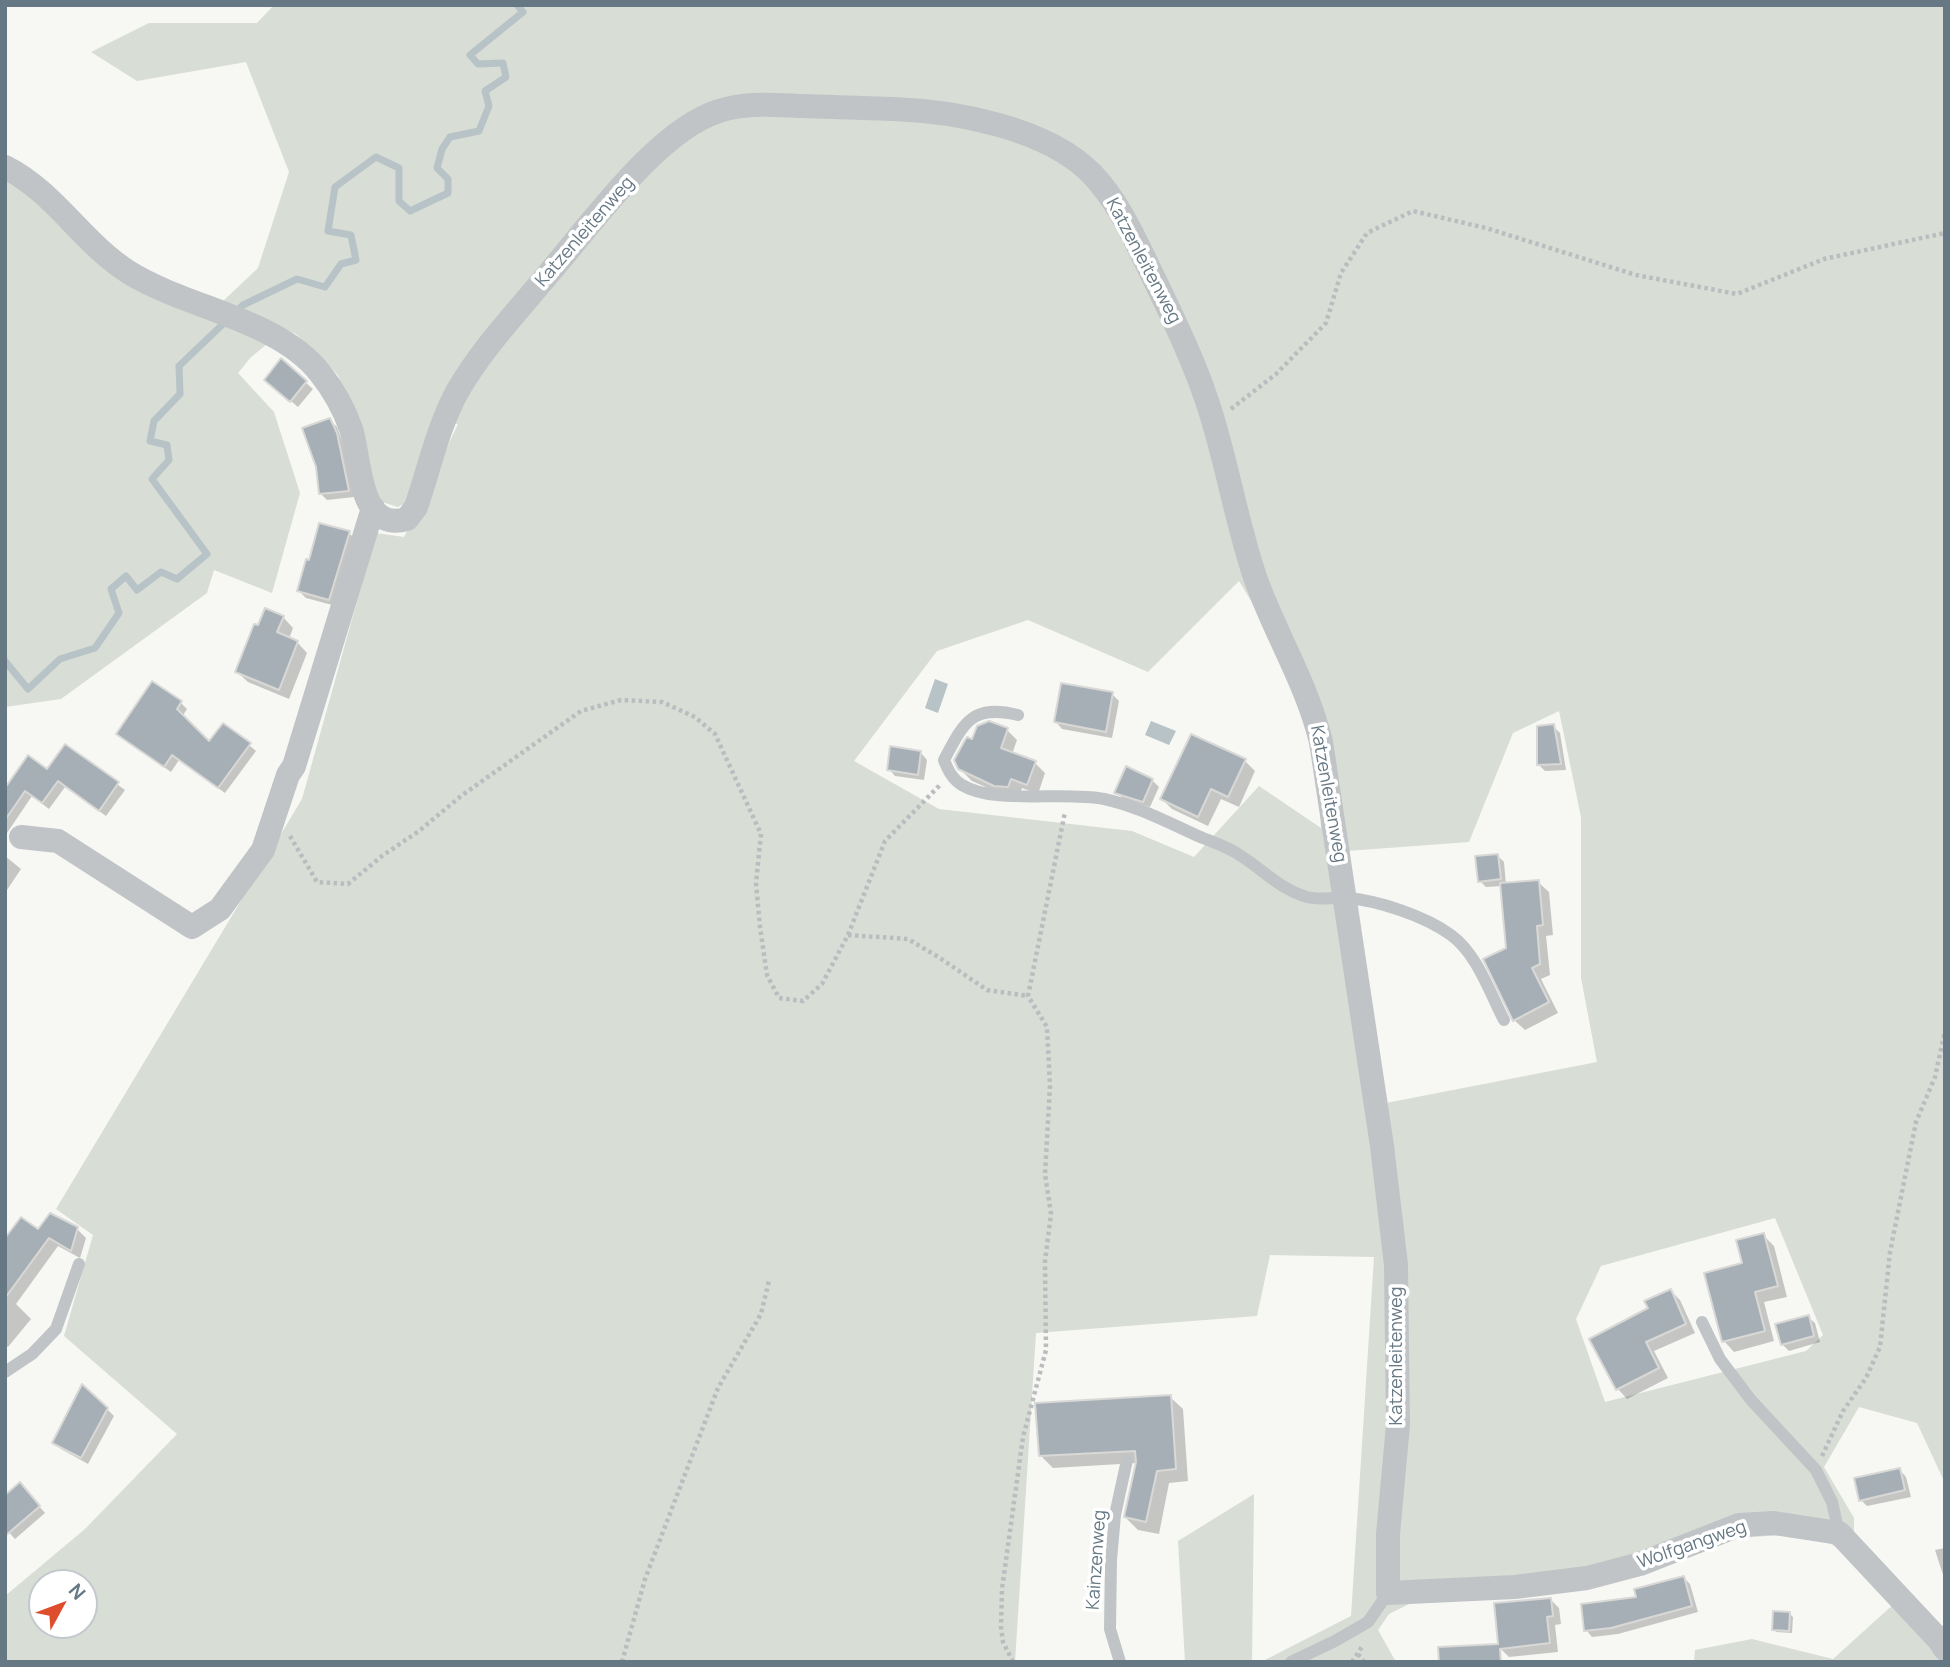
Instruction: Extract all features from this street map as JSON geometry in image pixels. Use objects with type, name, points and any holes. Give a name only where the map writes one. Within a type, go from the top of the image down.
[{"type":"street","name":"Katzenleitenweg","points":[[373,508],[385,519],[394,521],[407,519],[412,514],[455,397],[491,344],[649,159],[696,121],[721,110],[760,105],[912,109],[954,115],[1029,136],[1068,154],[1105,188],[1135,239],[1196,369],[1255,576],[1314,713],[1321,741],[1382,1146],[1396,1265],[1398,1425],[1388,1534],[1388,1593]]},
{"type":"street","points":[[5,167],[42,192],[117,264],[178,297],[274,336],[313,364],[334,393],[351,429],[362,484],[373,508],[297,757],[263,850],[220,909],[192,926],[58,841],[21,837]]},
{"type":"street","name":"Wolfgangweg","points":[[1388,1593],[1515,1587],[1587,1577],[1640,1564],[1740,1525],[1774,1523],[1839,1533]]},
{"type":"street","points":[[1839,1533],[1945,1649]]},
{"type":"lane","points":[[1018,715],[999,710],[979,713],[959,731],[944,760],[950,775],[972,790],[987,793],[1068,795],[1128,805],[1240,854],[1280,885],[1306,897],[1346,898],[1399,911],[1448,933],[1458,941],[1475,963],[1504,1020]]},
{"type":"lane","points":[[5,1372],[32,1354],[56,1329],[79,1264]]},
{"type":"lane","points":[[1702,1322],[1727,1369],[1751,1400],[1816,1470],[1832,1502],[1839,1533]]},
{"type":"lane","name":"Kainzenweg","points":[[1120,1662],[1110,1629],[1111,1559],[1115,1516],[1126,1460]]},
{"type":"lane","points":[[1291,1662],[1368,1622],[1388,1593]]},
{"type":"path","points":[[1213,423],[1276,374],[1326,323],[1341,274],[1367,233],[1413,211],[1486,228],[1636,275],[1737,294],[1824,259],[1945,233]]},
{"type":"path","points":[[276,811],[317,882],[348,884],[461,796],[581,711],[621,700],[662,702],[695,717],[715,734],[761,834],[756,883],[767,975],[779,998],[803,1001],[822,984],[848,935],[885,841],[950,775]]},
{"type":"path","points":[[1013,1662],[1000,1627],[1002,1589],[1023,1437],[1046,1350],[1045,1261],[1051,1214],[1045,1174],[1050,1086],[1047,1027],[1028,996],[1068,795]]},
{"type":"path","points":[[848,935],[908,939],[987,990],[1028,996]]},
{"type":"path","points":[[1816,1470],[1843,1411],[1866,1378],[1880,1347],[1890,1252],[1916,1122],[1934,1077],[1945,1031]]},
{"type":"path","points":[[622,1662],[645,1579],[718,1388],[761,1314],[769,1281]]},
{"type":"path","points":[[1352,1662],[1358,1654],[1364,1662]]},
{"type":"shaded area","points":[[274,5],[1945,5],[1945,1483],[1917,1423],[1859,1407],[1824,1467],[1854,1518],[1854,1536],[1937,1626],[1945,1625],[1945,1662],[1694,1662],[1695,1650],[1752,1639],[1833,1659],[1896,1602],[1862,1566],[1831,1544],[1810,1538],[1764,1536],[1732,1539],[1409,1604],[1389,1614],[1378,1630],[1396,1662],[1261,1662],[1351,1616],[1374,1257],[1270,1255],[1257,1316],[1036,1333],[1015,1662],[7,1662],[5,1596],[28,1577],[28,1639],[98,1639],[98,1569],[37,1569],[85,1529],[177,1434],[64,1336],[93,1235],[56,1209],[302,799],[376,533],[404,537],[458,424],[437,421],[412,499],[398,507],[382,502],[371,483],[353,413],[338,375],[296,334],[222,302],[258,268],[289,172],[246,62],[137,81],[91,52],[149,23],[257,23]],"holes":[[[1239,581],[1267,627],[1295,683],[1317,761],[1321,828],[1259,786],[1194,857],[1132,831],[939,809],[854,761],[937,651],[1028,620],[1148,672]],[[1559,711],[1581,817],[1581,978],[1597,1062],[1386,1103],[1347,851],[1469,842],[1513,733]],[[1775,1218],[1823,1335],[1806,1351],[1605,1402],[1576,1319],[1601,1266]]]},
{"type":"shaded area","points":[[5,176],[77,237],[271,341],[251,357],[238,373],[274,412],[300,493],[272,593],[214,570],[207,593],[61,699],[5,707]]},
{"type":"shaded area","points":[[935,679],[948,684],[938,713],[925,708]]},
{"type":"shaded area","points":[[1151,721],[1176,731],[1169,745],[1145,735]]},
{"type":"shaded area","points":[[1254,1494],[1252,1662],[1185,1662],[1178,1541]]},
{"type":"building","points":[[281,358],[307,381],[290,402],[264,380]]},
{"type":"building","points":[[330,418],[337,433],[349,491],[319,494],[316,467],[302,428]]},
{"type":"building","points":[[319,523],[350,531],[329,600],[297,591]]},
{"type":"building","points":[[265,608],[284,616],[277,632],[298,641],[279,690],[235,672],[254,624],[258,625]]},
{"type":"building","points":[[152,681],[182,701],[177,709],[209,741],[223,723],[251,743],[218,788],[172,755],[164,767],[116,734]]},
{"type":"building","points":[[1061,683],[1113,692],[1106,732],[1054,722]]},
{"type":"building","points":[[989,721],[1008,728],[1001,748],[1036,761],[1027,785],[1011,779],[1008,787],[994,786],[958,769],[954,760],[965,740],[967,737],[972,739],[977,726]]},
{"type":"building","points":[[1554,724],[1561,764],[1537,765],[1537,726]]},
{"type":"building","points":[[1191,734],[1246,759],[1228,797],[1211,789],[1198,817],[1160,799]]},
{"type":"building","points":[[65,744],[119,782],[99,811],[58,781],[42,803],[25,791],[5,820],[5,788],[28,755],[47,769]]},
{"type":"building","points":[[890,746],[921,751],[918,775],[887,770]]},
{"type":"building","points":[[1126,766],[1153,779],[1143,802],[1114,793]]},
{"type":"building","points":[[1498,854],[1501,879],[1478,882],[1475,856]]},
{"type":"building","points":[[1539,880],[1543,925],[1537,926],[1540,964],[1532,968],[1549,1002],[1513,1021],[1483,959],[1506,948],[1500,883]]},
{"type":"building","points":[[50,1213],[78,1227],[71,1251],[49,1238],[5,1298],[5,1238],[21,1217],[38,1229]]},
{"type":"building","points":[[1764,1233],[1778,1286],[1755,1292],[1765,1331],[1722,1342],[1704,1273],[1742,1263],[1736,1240]]},
{"type":"building","points":[[1671,1289],[1686,1324],[1646,1342],[1659,1368],[1616,1390],[1589,1339],[1648,1308],[1644,1301]]},
{"type":"building","points":[[1809,1315],[1814,1336],[1781,1345],[1775,1324]]},
{"type":"building","points":[[82,1384],[108,1408],[81,1458],[52,1443]]},
{"type":"building","points":[[1171,1395],[1176,1469],[1157,1471],[1146,1522],[1124,1517],[1136,1462],[1135,1451],[1039,1456],[1035,1403]]},
{"type":"building","points":[[1900,1468],[1905,1490],[1859,1501],[1854,1478]]},
{"type":"building","points":[[20,1482],[40,1506],[5,1536],[5,1495]]},
{"type":"building","points":[[1684,1576],[1692,1606],[1611,1628],[1584,1631],[1581,1604],[1636,1597],[1634,1589]]},
{"type":"building","points":[[1551,1598],[1553,1616],[1547,1617],[1550,1643],[1500,1649],[1501,1662],[1439,1662],[1438,1647],[1498,1644],[1494,1603]]},
{"type":"building","points":[[1773,1611],[1790,1612],[1789,1631],[1772,1630]]},
{"type":"waterway","points":[[5,661],[28,689],[60,659],[95,648],[119,613],[111,589],[126,576],[137,590],[161,572],[177,579],[207,554],[152,479],[169,460],[167,445],[150,441],[154,421],[180,394],[179,366],[243,305],[297,279],[325,287],[341,264],[356,260],[351,235],[328,231],[335,187],[376,157],[399,168],[399,201],[410,211],[448,193],[448,179],[437,168],[442,149],[450,137],[479,131],[489,106],[485,91],[506,77],[503,63],[478,64],[470,55],[523,12],[517,5]]}]
